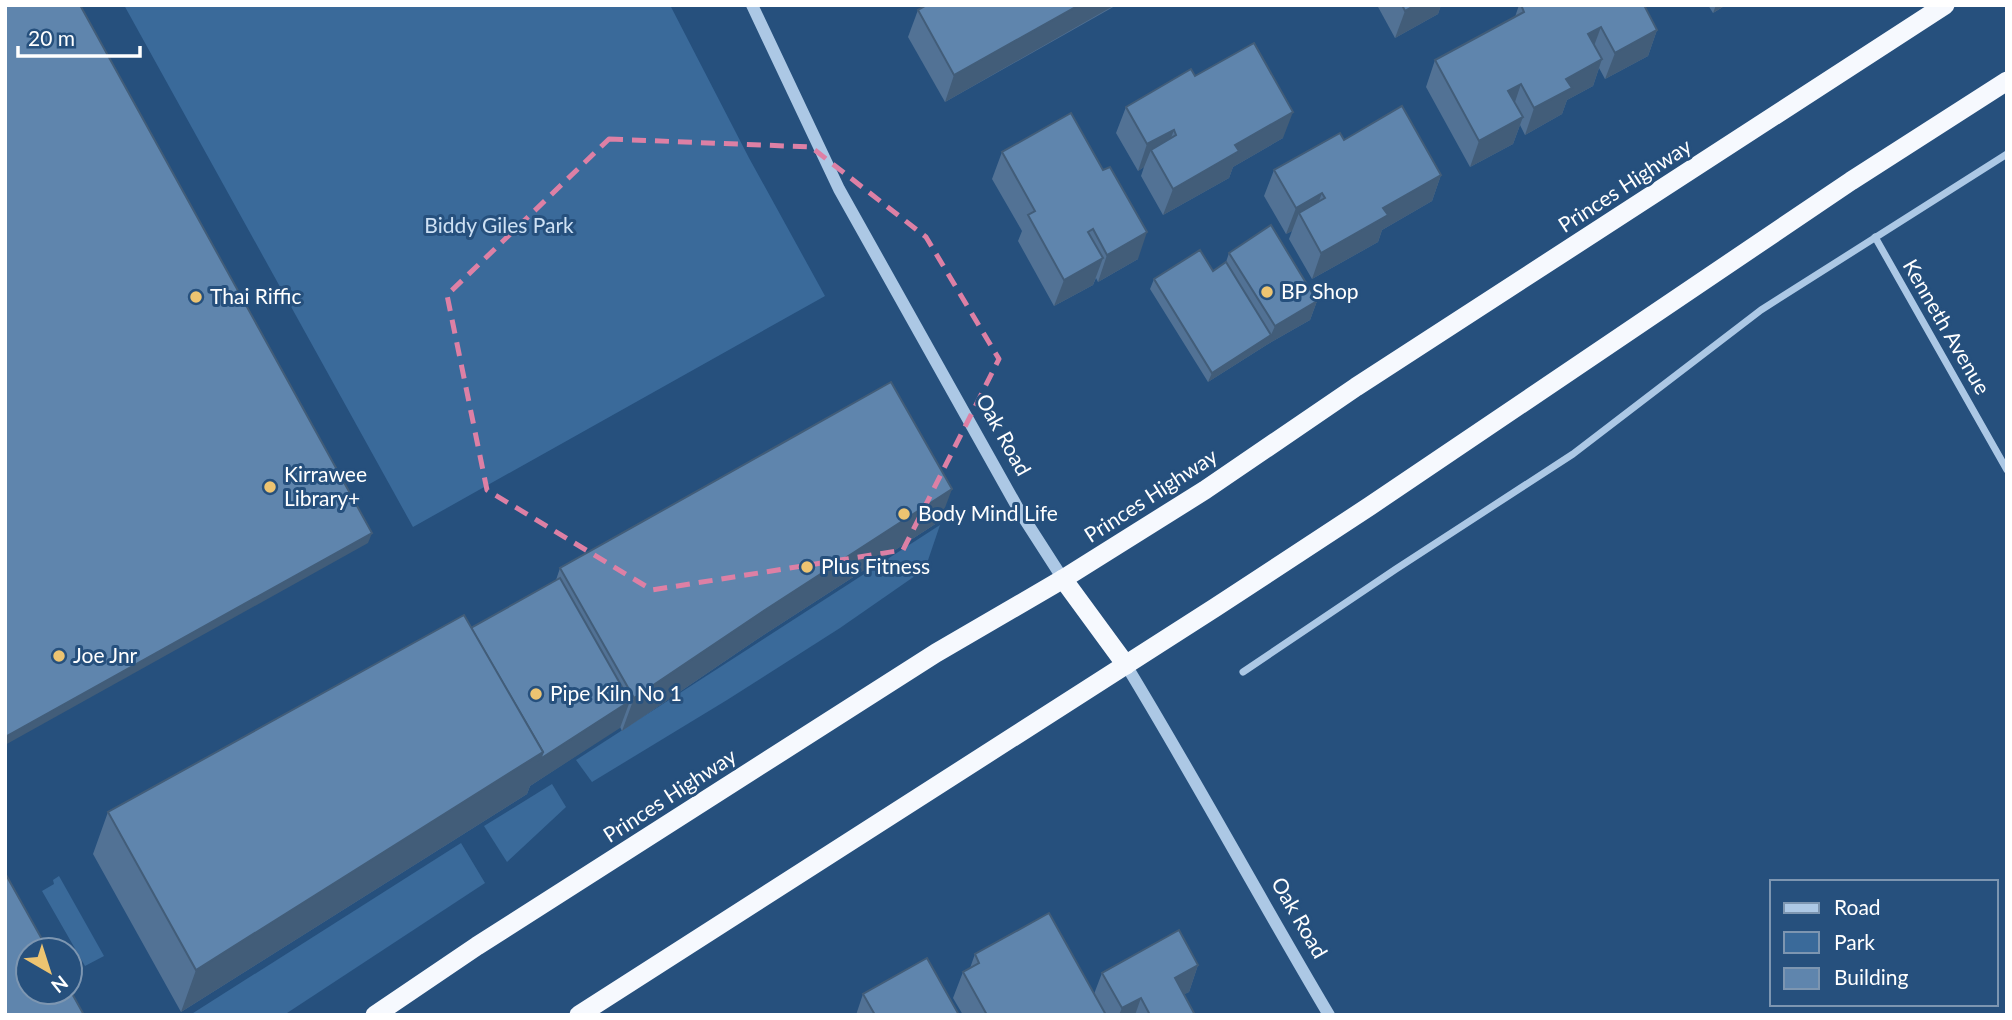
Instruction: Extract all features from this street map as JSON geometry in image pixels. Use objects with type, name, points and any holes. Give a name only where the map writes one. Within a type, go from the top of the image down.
[{"type":"highway","name":"Princes Highway","points":[[375,1015],[936,653],[1205,490],[1356,387],[1945,5]]},
{"type":"highway","points":[[579,1015],[1370,506],[1852,181],[2007,81]]},
{"type":"highway","name":"Oak Road","points":[[1062,579],[1126,665]]},
{"type":"street","name":"Oak Road","points":[[752,5],[839,189],[1020,512],[1062,579]]},
{"type":"street","points":[[1243,672],[1573,454],[1761,310],[2007,153]]},
{"type":"street","name":"Kenneth Avenue","points":[[1875,237],[2007,470]]},
{"type":"street","name":"Oak Road","points":[[1126,665],[1329,1015]]},
{"type":"highlighted area","points":[[609,139],[811,147],[926,237],[999,359],[903,550],[652,590],[487,490],[447,295]]},
{"type":"green space","name":"Biddy Giles Park","points":[[124,5],[670,5],[749,158],[825,296],[413,527]]},
{"type":"green space","points":[[940,525],[925,569],[840,628],[592,782],[576,760]]},
{"type":"green space","points":[[552,784],[566,807],[507,862],[484,826]]},
{"type":"green space","points":[[461,843],[485,883],[284,1015],[190,1015]]},
{"type":"green space","points":[[59,876],[104,956],[85,966],[84,936],[68,936],[42,891],[54,884],[53,880]]},
{"type":"building","points":[[5,5],[80,5],[372,533],[5,737]]},
{"type":"building","points":[[927,5],[1079,5],[954,75],[918,10]]},
{"type":"building","points":[[1402,5],[1416,5],[1405,11]]},
{"type":"building","points":[[1521,5],[1644,5],[1657,30],[1615,53],[1601,27],[1588,34],[1602,59],[1566,79],[1572,88],[1534,108],[1521,84],[1508,91],[1523,117],[1479,141],[1435,60],[1524,12]]},
{"type":"building","points":[[1254,43],[1293,112],[1235,145],[1239,151],[1173,189],[1151,150],[1176,135],[1174,130],[1147,144],[1126,107],[1191,69],[1195,76]]},
{"type":"building","points":[[1402,106],[1441,175],[1383,208],[1388,215],[1321,253],[1299,213],[1325,198],[1322,193],[1296,208],[1274,170],[1340,133],[1344,140]]},
{"type":"building","points":[[1071,113],[1103,170],[1110,167],[1147,232],[1107,255],[1093,229],[1088,232],[1103,258],[1064,280],[1028,215],[1035,211],[1002,152]]},
{"type":"building","points":[[1271,225],[1317,301],[1275,326],[1229,253]]},
{"type":"building","points":[[1200,250],[1213,271],[1226,262],[1271,335],[1212,373],[1154,279]]},
{"type":"building","points":[[891,382],[952,489],[634,698],[560,568]]},
{"type":"building","name":"Pipe Kiln No 1","points":[[560,578],[630,701],[540,759],[543,752],[471,628]]},
{"type":"building","points":[[464,615],[543,752],[196,970],[108,812]]},
{"type":"building","points":[[5,873],[40,936],[14,936],[14,1006],[79,1006],[84,1015],[5,1015]]},
{"type":"building","points":[[1049,913],[1106,1015],[987,1015],[963,972],[979,963],[975,954]]},
{"type":"building","points":[[1179,930],[1198,965],[1175,978],[1195,1015],[1150,1015],[1141,998],[1122,1008],[1102,973]]},
{"type":"building","points":[[927,958],[959,1015],[875,1015],[863,994]]},
{"type":"place","name":"BP Shop","points":[[1267,292]]},
{"type":"place","name":"Thai Riffic","points":[[196,297]]},
{"type":"place","name":"Kirrawee Library+","points":[[270,487]]},
{"type":"place","name":"Body Mind Life","points":[[904,514]]},
{"type":"place","name":"Plus Fitness","points":[[807,567]]},
{"type":"place","name":"Joe Jnr","points":[[59,656]]},
{"type":"place","name":"Pipe Kiln No 1","points":[[536,694]]}]
